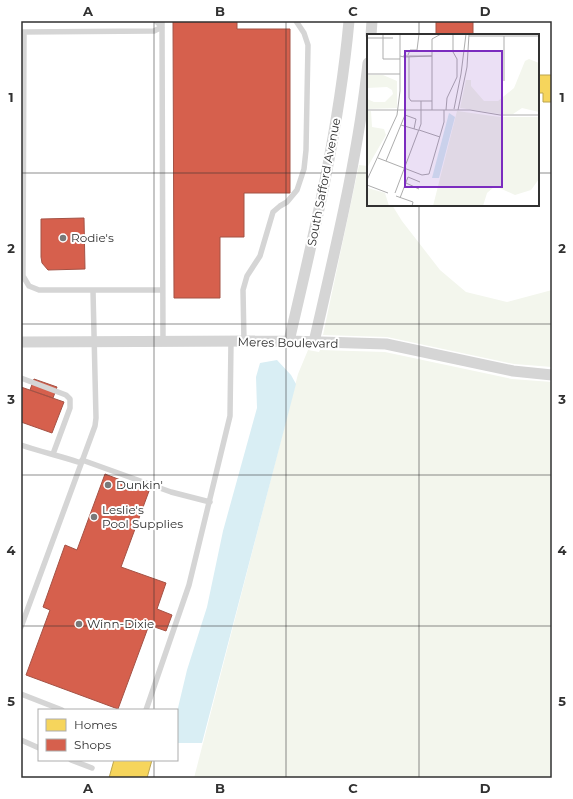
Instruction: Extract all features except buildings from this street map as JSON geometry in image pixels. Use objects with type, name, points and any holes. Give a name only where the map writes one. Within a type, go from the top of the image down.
[{"type":"street","name":"South Safford Avenue","points":[[289,341],[316,230],[335,134],[345,67],[349,21]]},
{"type":"street","points":[[371,34],[372,21]]},
{"type":"street","name":"South Safford Avenue","points":[[314,342],[351,172],[365,93],[367,73]]},
{"type":"street","name":"Meres Boulevard","points":[[21,342],[289,341],[386,344],[513,371],[552,375]]},
{"type":"lane","points":[[156,21],[162,24]]},
{"type":"lane","points":[[244,342],[243,290],[247,276],[260,256],[273,212],[287,202],[298,190],[304,170],[306,150],[308,45],[304,33],[296,21]]},
{"type":"lane","points":[[162,24],[154,31],[23,32],[23,276],[29,286],[39,290],[162,290]]},
{"type":"lane","points":[[162,24],[163,342]]},
{"type":"lane","points":[[21,627],[93,432],[96,418],[93,291]]},
{"type":"lane","points":[[146,709],[190,585],[230,416],[231,342]]},
{"type":"lane","points":[[21,378],[66,395],[70,399],[70,408],[53,454]]},
{"type":"lane","points":[[21,445],[82,462],[171,492],[210,502]]},
{"type":"lane","points":[[21,694],[59,709]]},
{"type":"lane","points":[[21,740],[38,748]]},
{"type":"lane","points":[[74,761],[92,768]]},
{"type":"shaded area","points":[[359,165],[367,166],[367,206],[393,206],[402,221],[440,270],[466,292],[507,302],[552,290],[552,367],[514,364],[387,337],[323,335]]},
{"type":"shaded area","points":[[308,350],[319,352],[320,350],[385,352],[512,379],[552,382],[552,778],[194,778],[298,374]]},
{"type":"shaded area","points":[[277,360],[291,375],[296,384],[202,743],[178,743],[178,709],[187,670],[207,607],[223,531],[257,408],[256,377],[260,363]]},
{"type":"place","name":"Rodie's","points":[[63,238]]},
{"type":"place","name":"Dunkin'","points":[[108,485]]},
{"type":"place","name":"Leslie's Pool Supplies","points":[[94,517]]},
{"type":"place","name":"Winn-Dixie","points":[[79,624]]}]
